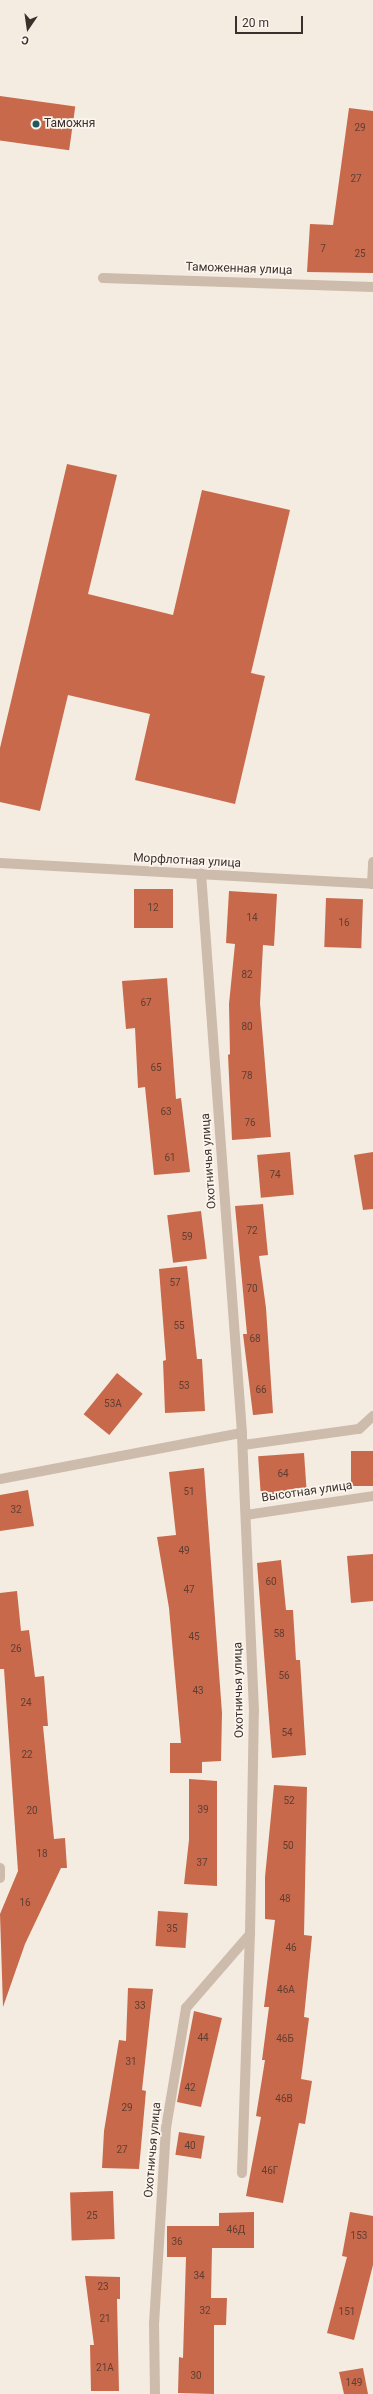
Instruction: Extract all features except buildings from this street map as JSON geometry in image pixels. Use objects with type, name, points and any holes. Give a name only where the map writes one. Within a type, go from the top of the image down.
[{"type":"street","name":"Таможенная улица","points":[[104,278],[373,287]]},
{"type":"street","points":[[372,884],[373,862]]},
{"type":"street","name":"Морфлотная улица","points":[[0,863],[372,884]]},
{"type":"street","name":"Охотничья улица","points":[[200,874],[243,1445],[254,1710],[250,1934],[242,2173]]},
{"type":"street","points":[[243,1445],[359,1429],[373,1416]]},
{"type":"street","points":[[0,1478],[242,1433]]},
{"type":"street","name":"Высотная улица","points":[[246,1515],[373,1496]]},
{"type":"street","points":[[0,1868],[0,1878]]},
{"type":"street","name":"Охотничья улица","points":[[156,2394],[154,2324],[166,2128],[186,2008],[250,1934]]},
{"type":"place","name":"Таможня","points":[[36,124]]}]
